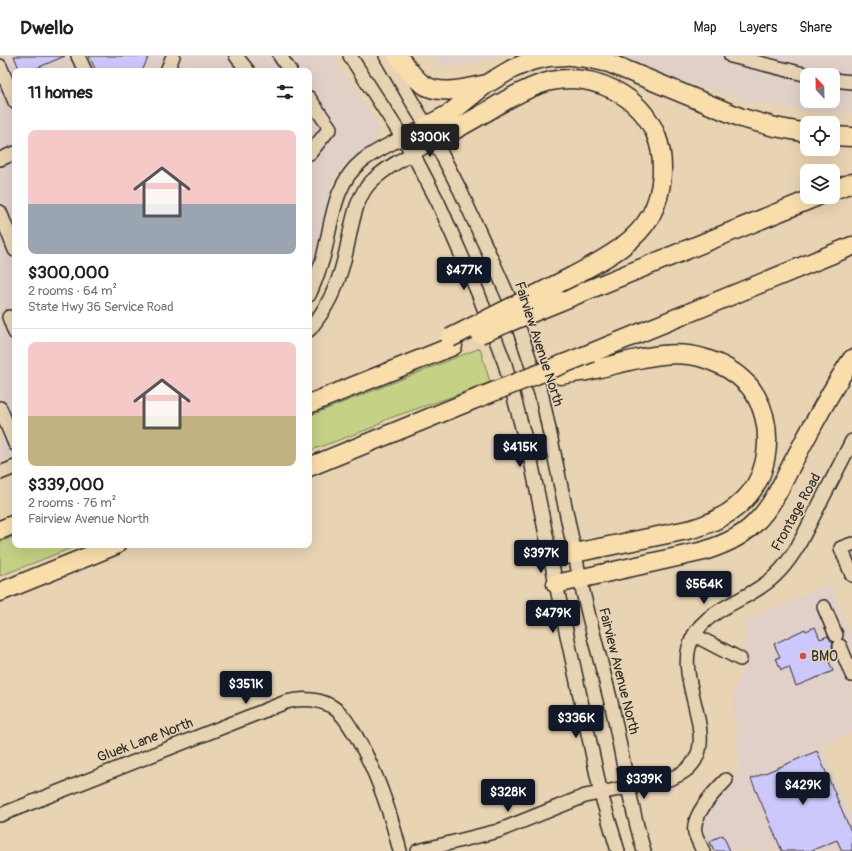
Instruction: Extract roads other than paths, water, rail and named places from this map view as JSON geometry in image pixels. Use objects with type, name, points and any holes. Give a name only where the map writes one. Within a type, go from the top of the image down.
[{"type":"highway","points":[[398,56],[421,83],[437,90],[460,90],[485,84]]},
{"type":"highway","points":[[431,134],[449,114],[485,84],[530,61],[549,57],[566,56]]},
{"type":"highway","points":[[571,56],[609,63],[742,118],[800,132]]},
{"type":"highway","points":[[431,134],[533,87],[551,81],[568,79],[585,80],[601,84],[617,92],[632,102],[644,116],[656,135],[662,170],[658,199],[650,216],[638,232],[623,247],[603,260],[451,342]]},
{"type":"highway","points":[[840,136],[852,137]]},
{"type":"highway","points":[[840,187],[852,182]]},
{"type":"highway","points":[[312,403],[451,342],[561,301],[800,204]]},
{"type":"highway","points":[[312,465],[534,375],[560,375],[852,246]]},
{"type":"highway","points":[[550,558],[692,529],[708,524],[733,511],[745,500],[760,479],[768,436],[766,418],[758,400],[748,384],[734,373],[720,365],[693,356],[672,355],[593,361]]},
{"type":"highway","points":[[556,584],[704,551],[724,544],[739,536],[753,525],[765,512],[774,498],[824,404],[852,359]]},
{"type":"highway","points":[[0,530],[12,525]]},
{"type":"highway","points":[[0,592],[109,548]]},
{"type":"street","points":[[78,56],[84,68]]},
{"type":"street","points":[[168,68],[173,56]]},
{"type":"street","points":[[236,56],[246,68]]},
{"type":"street","points":[[280,56],[288,68]]},
{"type":"street","points":[[350,56],[413,154],[438,202],[478,293],[505,364],[529,454],[601,794],[618,851]]},
{"type":"street","name":"Fairview Avenue North","points":[[386,56],[431,134],[460,190],[498,271],[509,298],[539,387],[579,578],[608,689],[620,740],[628,787],[644,851]]},
{"type":"street","points":[[731,56],[800,73]]},
{"type":"street","points":[[0,66],[12,95]]},
{"type":"street","points":[[840,81],[852,82]]},
{"type":"street","points":[[312,102],[330,128],[312,149]]},
{"type":"street","points":[[312,287],[323,259],[337,198],[346,178],[362,161],[382,148],[403,139],[431,134]]},
{"type":"street","points":[[312,327],[318,320],[333,292],[344,260],[358,200],[372,180],[413,154],[431,134]]},
{"type":"street","points":[[0,159],[12,156]]},
{"type":"street","points":[[0,212],[12,242]]},
{"type":"street","points":[[8,316],[12,326]]},
{"type":"street","points":[[1,411],[12,437]]},
{"type":"street","name":"Frontage Road","points":[[418,851],[498,830],[585,796],[601,794],[669,779],[687,770],[699,753],[701,742],[700,730],[688,675],[687,661],[689,647],[694,635],[702,623],[713,614],[763,586],[777,574],[789,560],[798,546],[851,443]]},
{"type":"street","points":[[0,473],[12,468]]},
{"type":"street","points":[[852,544],[841,548],[852,575]]},
{"type":"street","points":[[824,607],[852,675]]},
{"type":"street","points":[[694,635],[740,659]]},
{"type":"street","name":"Gluek Lane North","points":[[0,815],[286,702],[298,699],[310,699],[322,702],[332,707],[342,715],[360,744],[380,786],[390,812],[400,851]]},
{"type":"street","points":[[703,851],[695,833],[697,817],[714,793],[726,780]]},
{"type":"place","name":"BMO","points":[[803,656]]}]
